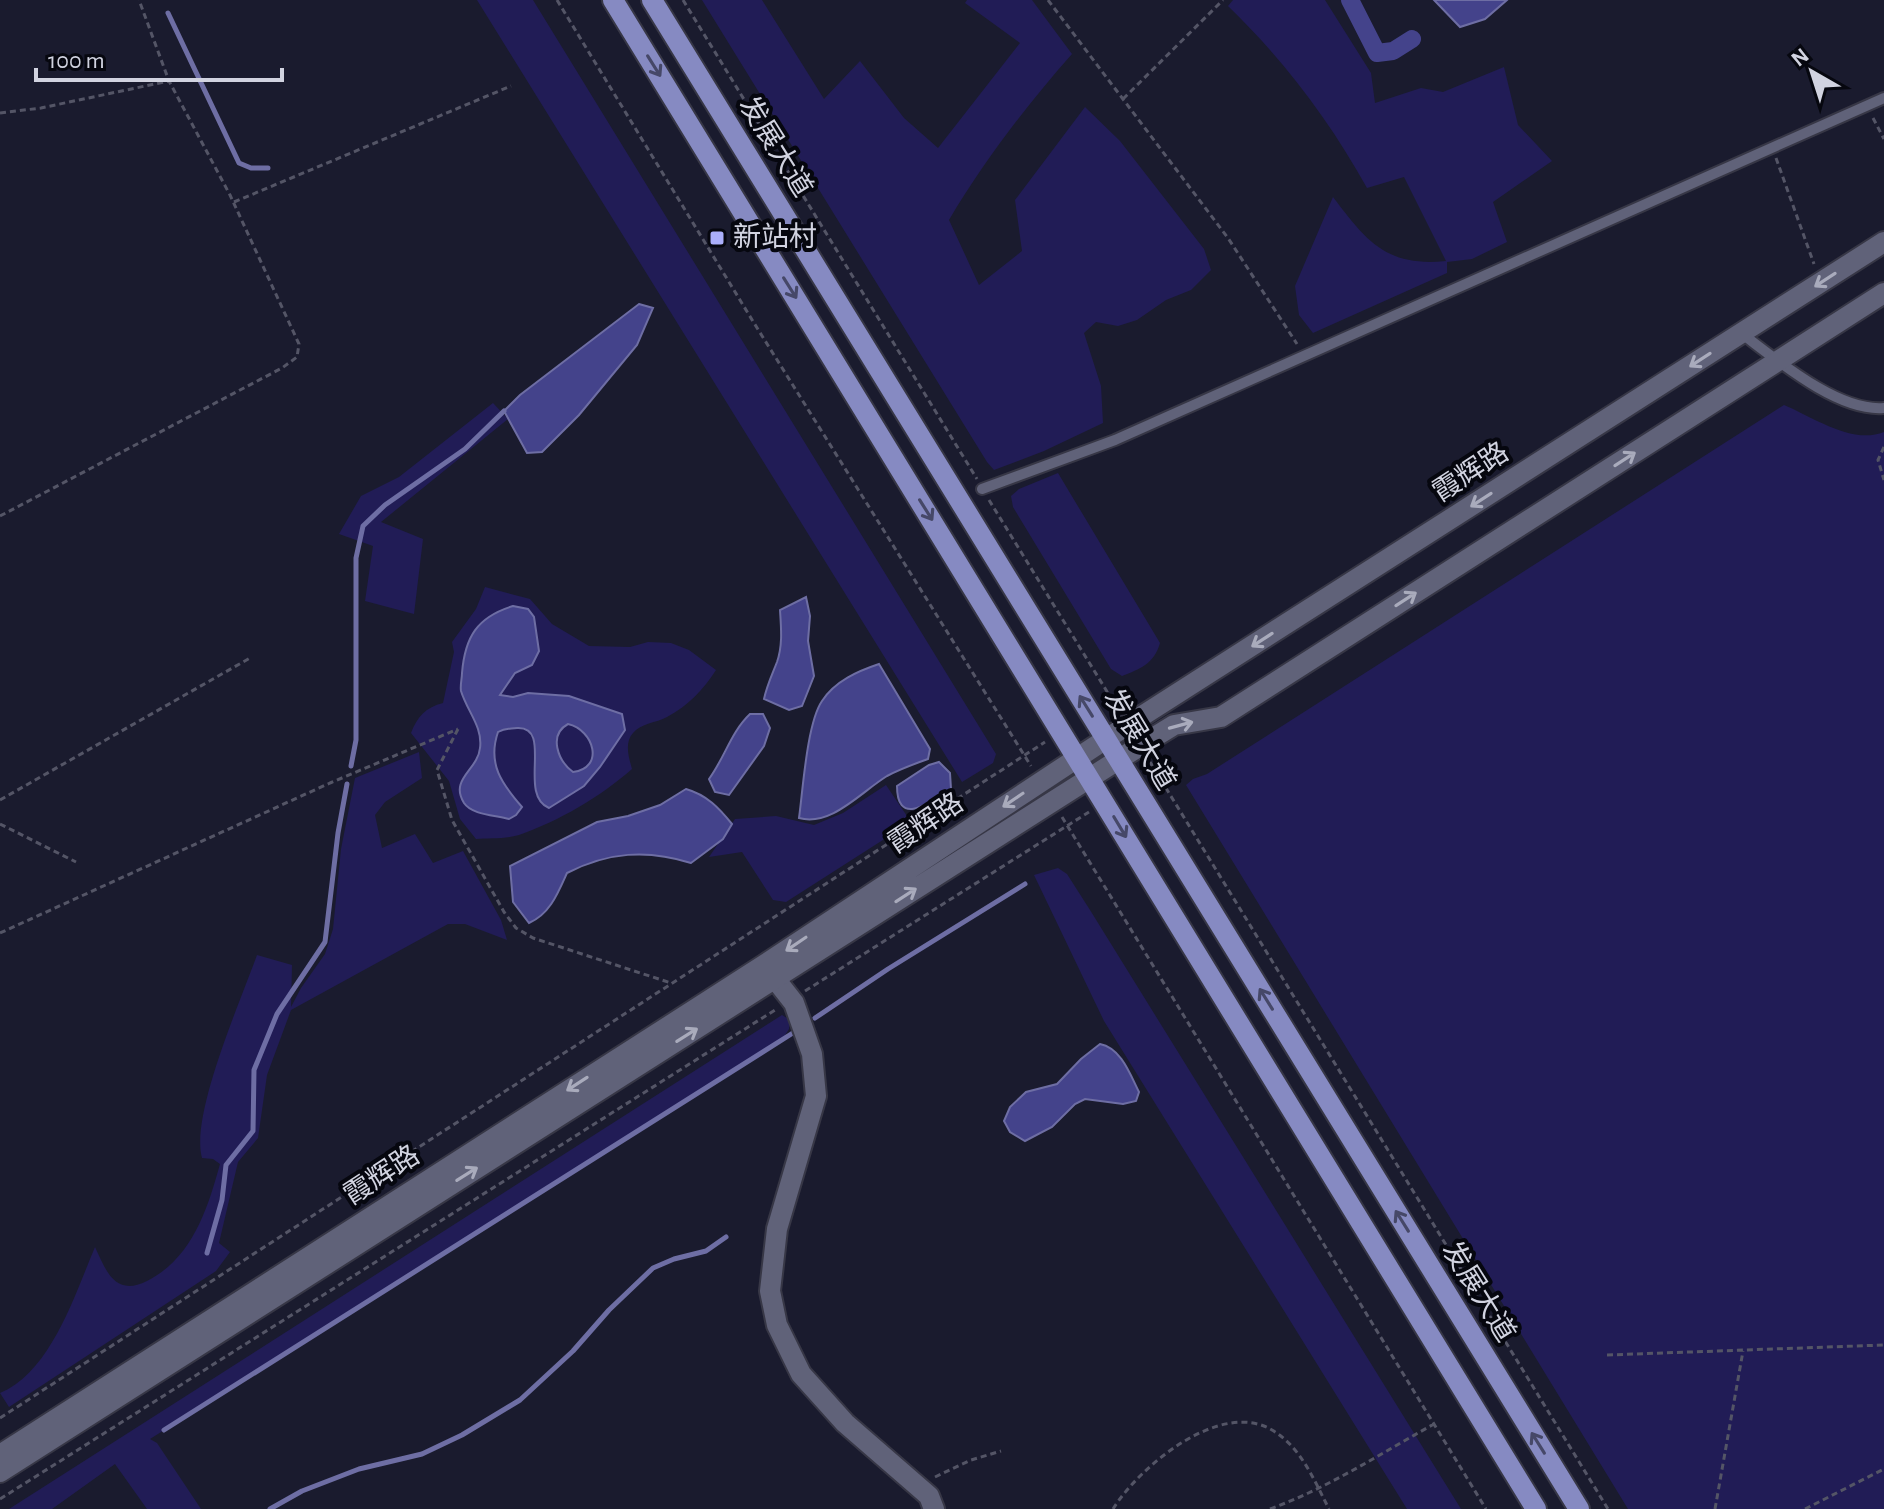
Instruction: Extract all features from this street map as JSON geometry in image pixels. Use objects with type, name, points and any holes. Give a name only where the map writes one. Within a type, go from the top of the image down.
[{"type":"main road","points":[[613,0],[1536,1509]]},
{"type":"main road","name":"发展大道","points":[[652,0],[1579,1509]]},
{"type":"street","name":"霞辉路","points":[[0,1472],[770,972],[1078,757],[1884,242]]},
{"type":"street","name":"霞辉路","points":[[0,1455],[770,972],[1053,802],[1174,725],[1221,717],[1884,293]]},
{"type":"street","points":[[770,972],[791,1000],[812,1054],[816,1096],[777,1229],[770,1291],[777,1325],[801,1374],[845,1423],[929,1496],[934,1509]]},
{"type":"lane","points":[[982,489],[1115,440],[1884,98]]},
{"type":"lane","points":[[1741,333],[1833,395],[1856,405],[1884,408]]},
{"type":"path","points":[[0,516],[282,368],[297,357],[299,344],[234,202],[169,81],[139,0]]},
{"type":"path","points":[[557,0],[754,323],[1041,782]]},
{"type":"path","points":[[1048,0],[1228,238],[1304,354]]},
{"type":"path","points":[[1123,99],[1223,0]]},
{"type":"path","points":[[0,113],[41,108],[169,81]]},
{"type":"path","points":[[234,202],[511,86]]},
{"type":"path","points":[[1867,104],[1884,139]]},
{"type":"path","points":[[1771,147],[1820,283]]},
{"type":"path","points":[[1884,447],[1878,460],[1884,480]]},
{"type":"path","points":[[0,800],[250,658]]},
{"type":"path","points":[[0,933],[330,783],[458,729],[437,770],[440,781],[452,820],[516,928],[533,938],[672,983]]},
{"type":"path","points":[[0,1409],[2,1416],[1062,731]]},
{"type":"path","points":[[1133,784],[1155,770]]},
{"type":"path","points":[[1053,802],[1486,1509]]},
{"type":"path","points":[[0,1499],[1105,802]]},
{"type":"path","points":[[0,824],[76,862]]},
{"type":"path","points":[[1607,1355],[1884,1345]]},
{"type":"path","points":[[1715,1509],[1744,1350]]},
{"type":"path","points":[[1113,1509],[1125,1490],[1181,1442],[1231,1422],[1255,1422],[1291,1444],[1329,1509]]},
{"type":"path","points":[[1270,1509],[1319,1489],[1434,1424]]},
{"type":"path","points":[[917,1486],[971,1460],[1001,1451]]},
{"type":"path","points":[[1805,1509],[1884,1469]]},
{"type":"shaded area","points":[[477,0],[533,0],[996,754],[993,763],[962,782]]},
{"type":"shaded area","points":[[702,0],[762,0],[824,99],[860,61],[904,118],[938,148],[1020,43],[965,3],[967,0],[1032,0],[1072,54],[1006,134],[949,220],[979,285],[1022,251],[1015,200],[1085,107],[1120,141],[1204,249],[1211,270],[1191,290],[1166,300],[1137,320],[1118,326],[1096,322],[1084,333],[1101,386],[1103,423],[994,470]]},
{"type":"shaded area","points":[[1233,0],[1325,0],[1371,73],[1375,103],[1421,88],[1443,92],[1504,67],[1518,125],[1552,161],[1493,202],[1507,242],[1472,259],[1447,262],[1447,273],[1313,333],[1299,315],[1295,286],[1333,197],[1368,239],[1380,248],[1408,260],[1446,261],[1404,177],[1367,188],[1304,92],[1268,47],[1228,6]]},
{"type":"shaded area","points":[[1434,0],[1507,0],[1485,19],[1460,27]]},
{"type":"shaded area","points":[[639,304],[653,308],[637,345],[579,415],[542,452],[527,453],[504,411],[520,395]]},
{"type":"shaded area","points":[[493,403],[508,419],[381,522],[423,539],[414,614],[365,601],[373,546],[339,534],[361,496],[399,477]]},
{"type":"shaded area","points":[[1784,405],[1846,432],[1872,435],[1884,432],[1884,1509],[1628,1509],[1186,785]]},
{"type":"shaded area","points":[[1058,473],[1160,643],[1150,661],[1122,676],[1111,669],[1013,507],[1011,496],[1019,489]]},
{"type":"shaded area","points":[[485,587],[530,599],[552,624],[589,646],[630,647],[648,642],[671,643],[689,650],[716,670],[682,708],[633,733],[628,746],[632,769],[606,789],[564,815],[519,835],[476,839],[460,819],[449,781],[411,733],[423,714],[443,703],[454,652],[452,642],[476,609]]},
{"type":"shaded area","points":[[806,597],[810,616],[808,641],[814,676],[802,706],[789,710],[764,699],[780,649],[780,610]]},
{"type":"shaded area","points":[[513,606],[528,609],[534,617],[539,651],[532,665],[515,673],[500,695],[513,697],[528,693],[569,696],[622,714],[625,730],[584,786],[549,808],[540,801],[536,790],[535,749],[528,730],[517,728],[498,732],[495,764],[508,790],[522,807],[509,819],[478,812],[468,807],[460,795],[462,781],[480,748],[477,726],[461,691],[466,649],[475,630],[490,616]],"holes":[[[568,724],[577,728],[589,741],[592,757],[583,769],[573,772],[563,761],[557,741],[558,735]]]},
{"type":"shaded area","points":[[879,664],[930,749],[928,759],[887,776],[834,813],[811,819],[799,818],[809,740],[822,701],[840,682]]},
{"type":"shaded area","points":[[750,714],[763,714],[770,728],[764,746],[729,795],[715,792],[709,779]]},
{"type":"shaded area","points":[[419,752],[422,778],[385,802],[375,815],[382,848],[415,834],[433,863],[463,851],[501,920],[507,940],[465,924],[448,924],[291,1010],[267,1075],[258,1138],[238,1162],[219,1243],[230,1252],[216,1271],[9,1407],[0,1393],[18,1383],[47,1350],[70,1308],[95,1247],[113,1279],[119,1284],[136,1285],[163,1271],[176,1260],[196,1232],[220,1164],[213,1159],[202,1158],[200,1139],[203,1114],[219,1057],[257,955],[292,965],[291,1007],[325,954],[333,929],[341,849],[355,778]]},
{"type":"shaded area","points":[[939,762],[950,773],[951,789],[926,805],[909,809],[903,806],[897,786]]},
{"type":"shaded area","points":[[886,785],[911,822],[786,902],[773,900],[742,852],[709,857],[735,819],[776,816],[814,825],[843,813]]},
{"type":"shaded area","points":[[686,789],[712,803],[732,824],[723,839],[691,863],[643,854],[613,857],[582,866],[567,873],[548,908],[529,923],[513,902],[510,866],[597,822],[660,805]]},
{"type":"shaded area","points":[[1058,868],[1067,874],[1090,910],[1461,1509],[1407,1509],[1104,1021],[1034,875]]},
{"type":"shaded area","points":[[782,1015],[790,1020],[789,1029],[782,1040],[150,1439],[157,1443],[201,1509],[147,1509],[115,1464],[52,1509],[9,1509]]},
{"type":"shaded area","points":[[1100,1044],[1114,1051],[1124,1063],[1139,1092],[1136,1101],[1123,1104],[1085,1099],[1075,1104],[1052,1127],[1025,1141],[1010,1132],[1004,1121],[1010,1107],[1026,1092],[1057,1084]]},
{"type":"waterway","points":[[1350,0],[1377,53],[1393,51],[1412,39]]},
{"type":"waterway","points":[[168,13],[239,163],[251,168],[268,168]]},
{"type":"waterway","points":[[351,766],[356,740],[356,558],[363,526],[385,505],[465,449],[504,411]]},
{"type":"waterway","points":[[207,1253],[222,1200],[226,1165],[253,1131],[254,1070],[277,1014],[325,942],[347,784]]},
{"type":"waterway","points":[[815,1018],[1025,884]]},
{"type":"waterway","points":[[164,1430],[796,1031]]},
{"type":"waterway","points":[[270,1509],[302,1491],[359,1469],[422,1454],[462,1435],[520,1400],[573,1351],[609,1310],[653,1268],[706,1251],[726,1237]]},
{"type":"place","name":"新站村","points":[[717,238]]}]
